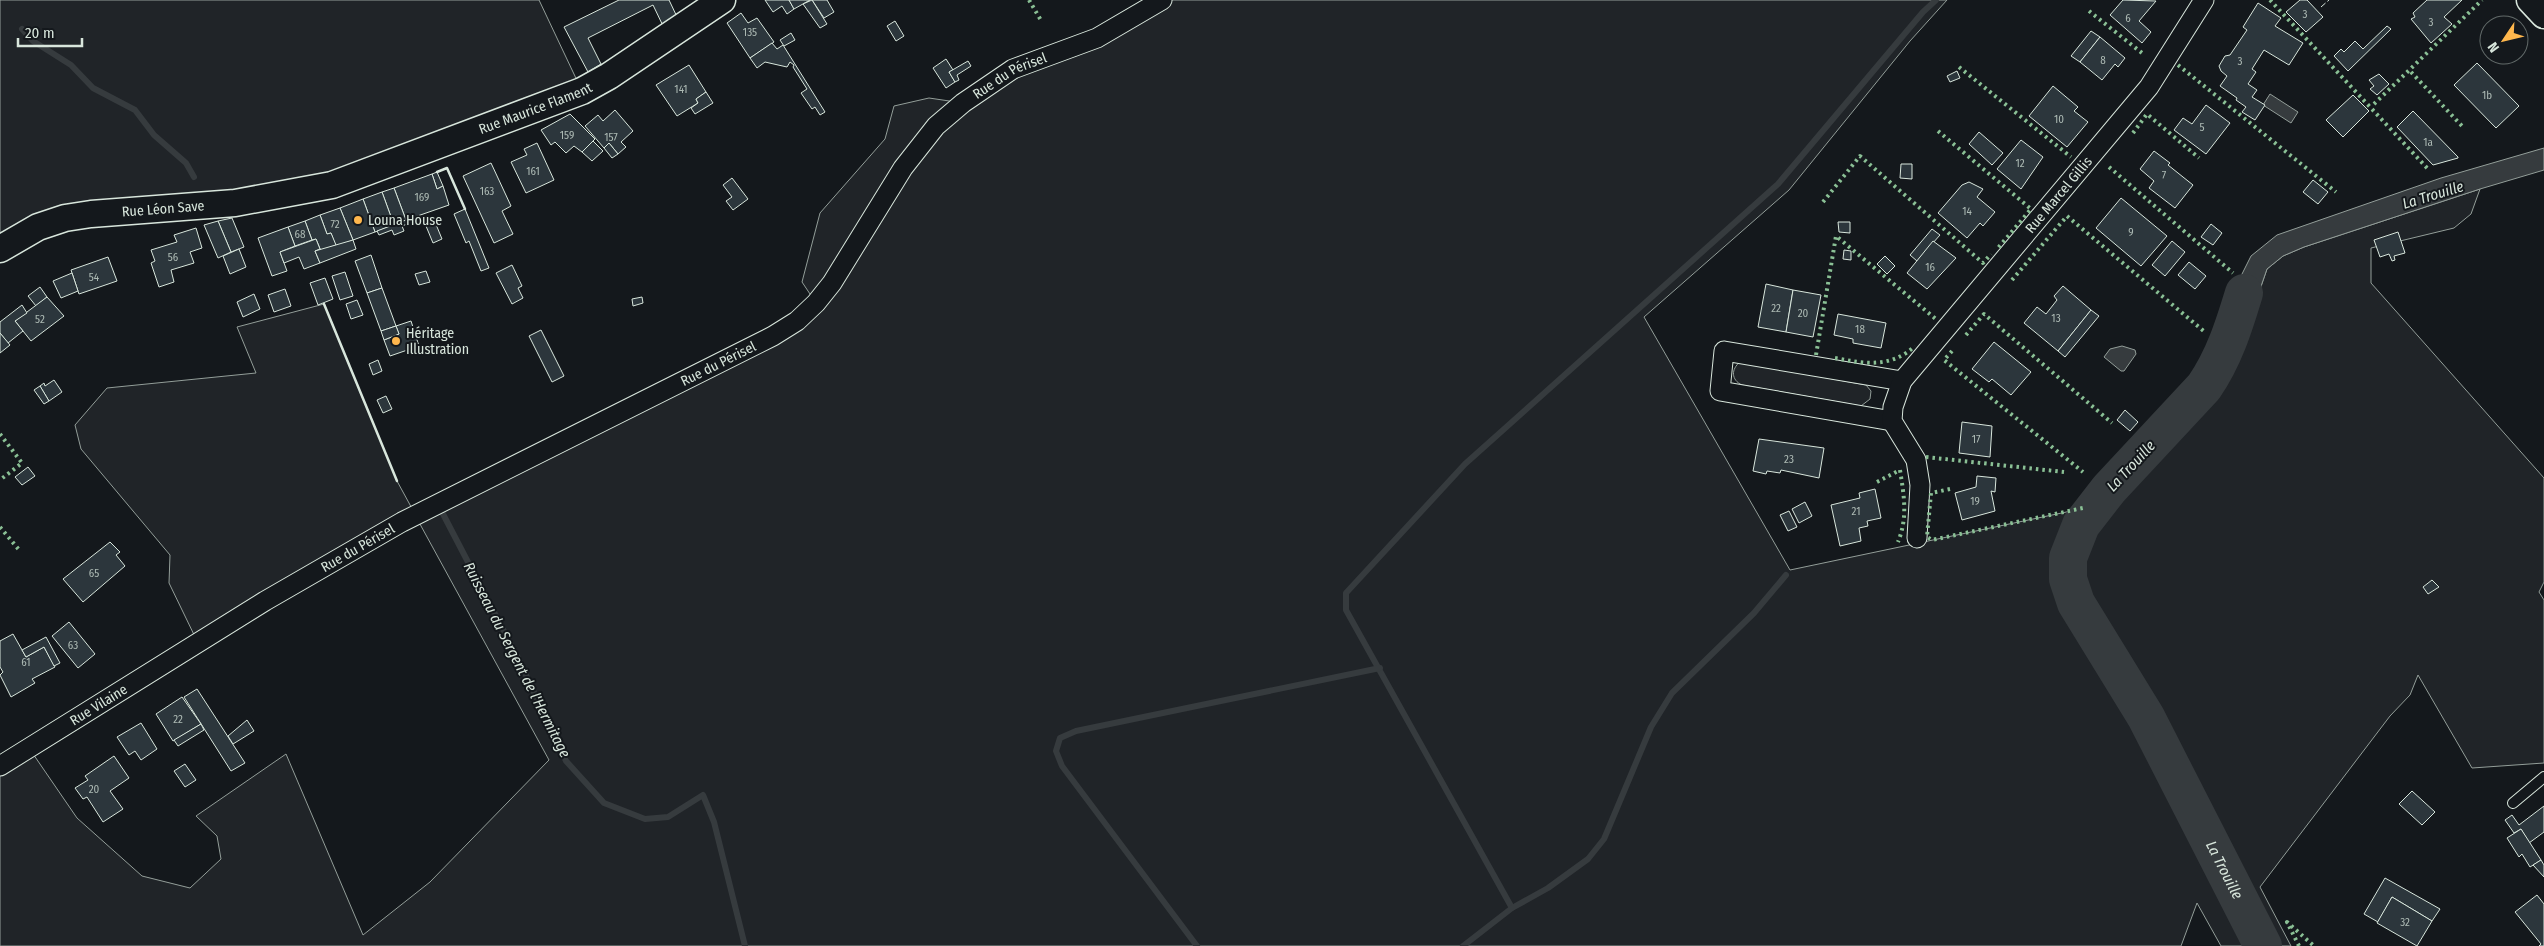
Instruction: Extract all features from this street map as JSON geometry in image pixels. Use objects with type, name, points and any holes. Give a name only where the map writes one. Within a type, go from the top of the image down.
[{"type":"street","name":"Rue Maurice Flament","points":[[332,185],[582,91],[609,76],[722,0]]},
{"type":"street","name":"Rue du Périsel","points":[[198,643],[265,601],[402,522],[764,340],[797,321],[816,303],[832,283],[875,211],[904,168],[936,126],[963,103],[1013,69],[1097,38],[1162,0]]},
{"type":"street","name":"Rue Marcel Gillis","points":[[1892,421],[1892,407],[1902,381],[2149,87],[2204,0]]},
{"type":"street","points":[[2530,0],[2544,14]]},
{"type":"street","name":"Rue Léon Save","points":[[0,249],[38,227],[64,218],[90,214],[235,203],[332,185]]},
{"type":"street","points":[[1902,381],[1724,351],[1720,391],[1892,421],[1916,460],[1920,485],[1917,538]]},
{"type":"street","name":"Rue Vilaine","points":[[0,766],[198,643]]},
{"type":"lane","points":[[2513,803],[2544,777]]},
{"type":"shaded area","points":[[0,0],[539,0],[582,91],[332,185],[91,214],[0,249]]},
{"type":"shaded area","points":[[1162,0],[1947,0],[1910,41],[1789,190],[1644,317],[1790,570],[2095,506],[2204,387],[2210,397],[2239,350],[2267,269],[2283,256],[2304,247],[2480,189],[2471,214],[2454,228],[2371,248],[2371,283],[2544,478],[2544,582],[2539,592],[2544,600],[2544,763],[2472,768],[2418,675],[2410,695],[2390,716],[2260,887],[2291,946],[2221,946],[2197,903],[2181,946],[0,946],[0,766],[29,748],[77,818],[142,876],[190,888],[221,859],[217,836],[196,816],[286,754],[363,935],[430,882],[549,760],[415,515],[198,643],[169,583],[170,555],[81,449],[75,425],[107,388],[256,373],[237,327],[324,304],[397,481],[415,514],[816,303],[802,282],[820,213],[885,139],[894,106],[929,98],[963,103]]},
{"type":"shaded area","points":[[1740,362],[1866,385],[1871,391],[1870,399],[1861,406],[1742,385],[1734,377],[1735,368]]},
{"type":"water","points":[[2270,94],[2298,112],[2291,123],[2263,105]]},
{"type":"water","points":[[2544,148],[2544,170],[2480,189],[2304,247],[2283,256],[2267,269],[2239,350],[2219,335],[2239,280],[2251,256],[2277,235],[2441,178]]},
{"type":"water","points":[[2122,346],[2135,350],[2136,354],[2124,371],[2121,371],[2104,357],[2110,349]]},
{"type":"building","points":[[619,0],[669,0],[679,21],[665,30],[653,5],[588,38],[601,64],[588,72],[564,27]]},
{"type":"building","points":[[765,0],[789,0],[794,9],[787,14],[782,6],[773,12]]},
{"type":"building","points":[[789,0],[810,0],[794,9]]},
{"type":"building","points":[[812,0],[827,0],[834,12],[824,18]]},
{"type":"building","points":[[812,0],[827,24],[820,28],[803,4]]},
{"type":"building","points":[[2123,0],[2156,1],[2139,21],[2151,32],[2142,43],[2110,15]]},
{"type":"building","points":[[2300,0],[2307,0],[2323,17],[2306,32],[2286,12]]},
{"type":"building","points":[[2427,0],[2462,0],[2444,17],[2452,24],[2431,43],[2411,19],[2415,17],[2413,13]]},
{"type":"building","points":[[2258,3],[2281,18],[2275,26],[2303,43],[2289,65],[2264,50],[2252,69],[2256,72],[2248,84],[2257,90],[2252,97],[2265,105],[2255,120],[2242,112],[2246,107],[2220,86],[2227,76],[2221,71],[2219,66],[2225,56],[2230,55],[2247,30],[2243,27]]},
{"type":"building","points":[[741,13],[748,23],[757,18],[774,42],[750,58],[727,23]]},
{"type":"building","points":[[895,21],[904,36],[896,41],[887,26]]},
{"type":"building","points":[[2387,26],[2391,29],[2348,71],[2334,56],[2341,49],[2344,52],[2355,41],[2363,49]]},
{"type":"building","points":[[2091,31],[2100,37],[2080,62],[2071,56]]},
{"type":"building","points":[[791,33],[795,40],[784,46],[780,40]]},
{"type":"building","points":[[2100,37],[2125,58],[2118,67],[2115,64],[2102,80],[2080,62]]},
{"type":"building","points":[[772,43],[777,49],[783,45],[825,112],[820,115],[815,107],[812,109],[801,93],[807,89],[793,67],[794,65],[790,62],[787,67],[765,62],[757,68],[750,58]]},
{"type":"building","points":[[946,59],[953,70],[949,72],[955,82],[946,88],[933,68]]},
{"type":"building","points":[[968,61],[971,66],[957,75],[959,80],[955,82],[949,72]]},
{"type":"building","points":[[2477,63],[2519,106],[2496,128],[2454,85]]},
{"type":"building","points":[[689,65],[706,92],[696,99],[698,103],[677,116],[656,85]]},
{"type":"building","points":[[1957,71],[1960,78],[1950,82],[1947,76]]},
{"type":"building","points":[[2379,74],[2389,84],[2377,95],[2370,89],[2374,86],[2369,80]]},
{"type":"building","points":[[2053,86],[2078,107],[2074,111],[2088,122],[2067,147],[2029,116]]},
{"type":"building","points":[[706,92],[713,103],[695,114],[691,108],[698,103],[696,99]]},
{"type":"building","points":[[2353,95],[2369,111],[2343,137],[2326,120]]},
{"type":"building","points":[[2206,105],[2230,123],[2206,154],[2174,130],[2183,118],[2192,124]]},
{"type":"building","points":[[615,110],[633,131],[621,142],[626,147],[618,154],[609,143],[604,148],[585,126],[598,115],[603,121]]},
{"type":"building","points":[[2413,111],[2458,158],[2433,165],[2397,127]]},
{"type":"building","points":[[570,114],[595,139],[582,152],[574,146],[566,153],[555,142],[551,145],[541,130]]},
{"type":"building","points":[[1979,132],[2003,153],[1992,165],[1969,144]]},
{"type":"building","points":[[2021,140],[2043,157],[2021,189],[1997,169]]},
{"type":"building","points":[[593,141],[603,151],[592,161],[582,152]]},
{"type":"building","points":[[537,143],[554,180],[526,193],[511,162],[527,155],[524,149]]},
{"type":"building","points":[[609,143],[618,154],[612,158],[604,148]]},
{"type":"building","points":[[2154,151],[2193,185],[2175,208],[2149,188],[2154,181],[2140,169]]},
{"type":"building","points":[[491,163],[511,206],[502,211],[513,234],[494,243],[463,176]]},
{"type":"building","points":[[1901,164],[1912,164],[1912,179],[1900,178]]},
{"type":"building","points":[[437,172],[443,186],[437,189],[432,174]]},
{"type":"building","points":[[432,174],[437,189],[443,186],[449,205],[406,220],[394,188]]},
{"type":"building","points":[[732,178],[748,199],[733,210],[726,201],[732,197],[723,185]]},
{"type":"building","points":[[2313,180],[2328,192],[2318,204],[2303,192]]},
{"type":"building","points":[[1969,182],[1983,189],[1977,197],[1995,212],[1983,226],[1980,223],[1967,238],[1938,213],[1962,185]]},
{"type":"building","points":[[394,188],[406,220],[394,225],[382,192]]},
{"type":"building","points":[[382,192],[394,225],[375,232],[363,199]]},
{"type":"building","points":[[2121,198],[2167,236],[2141,266],[2096,228]]},
{"type":"building","name":"Louna House","points":[[363,199],[375,232],[353,240],[340,208]]},
{"type":"building","points":[[340,208],[353,240],[336,247],[331,233],[327,234],[320,215]]},
{"type":"building","points":[[465,209],[489,268],[481,271],[469,241],[466,243],[454,214]]},
{"type":"building","points":[[320,215],[327,234],[331,233],[336,245],[321,251],[316,239],[312,240],[305,221]]},
{"type":"building","points":[[232,218],[244,247],[231,252],[218,221]]},
{"type":"building","points":[[406,220],[407,224],[402,226],[404,231],[394,235],[392,230],[379,235],[377,231]]},
{"type":"building","points":[[218,221],[231,252],[218,258],[204,225]]},
{"type":"building","points":[[305,221],[312,240],[295,246],[288,227]]},
{"type":"building","points":[[435,222],[442,239],[433,243],[426,226]]},
{"type":"building","points":[[1838,222],[1850,222],[1850,233],[1839,232]]},
{"type":"building","points":[[2211,224],[2222,233],[2213,245],[2201,237]]},
{"type":"building","points":[[288,227],[295,246],[280,252],[287,271],[272,276],[258,238]]},
{"type":"building","points":[[196,228],[202,248],[190,252],[194,263],[171,270],[174,282],[159,287],[151,263],[155,261],[151,250],[177,242],[174,235]]},
{"type":"building","points":[[1932,229],[1940,235],[1917,261],[1910,255]]},
{"type":"building","points":[[2398,232],[2405,253],[2394,256],[2395,260],[2392,261],[2389,254],[2380,257],[2374,240]]},
{"type":"building","points":[[316,239],[320,249],[315,251],[320,263],[304,269],[299,257],[284,263],[280,252]]},
{"type":"building","points":[[353,240],[356,249],[320,263],[315,251]]},
{"type":"building","points":[[1933,241],[1956,258],[1927,289],[1907,273]]},
{"type":"building","points":[[2172,241],[2185,252],[2165,276],[2152,265]]},
{"type":"building","points":[[239,249],[246,267],[230,274],[223,256]]},
{"type":"building","points":[[1844,250],[1851,251],[1851,260],[1843,259]]},
{"type":"building","points":[[371,255],[382,288],[367,293],[355,261]]},
{"type":"building","points":[[1885,256],[1895,266],[1887,274],[1877,264]]},
{"type":"building","points":[[108,257],[117,281],[79,294],[71,270]]},
{"type":"building","points":[[2189,262],[2206,276],[2195,289],[2178,275]]},
{"type":"building","points":[[512,265],[522,286],[518,288],[523,298],[512,304],[496,273]]},
{"type":"building","points":[[426,271],[430,282],[419,285],[415,274]]},
{"type":"building","points":[[345,272],[353,296],[340,300],[332,276]]},
{"type":"building","points":[[72,273],[78,291],[61,298],[53,281]]},
{"type":"building","points":[[325,278],[333,299],[318,305],[310,283]]},
{"type":"building","points":[[1766,284],[1793,290],[1786,332],[1758,327]]},
{"type":"building","points":[[2063,286],[2091,310],[2058,351],[2024,323],[2037,307],[2046,314],[2057,300],[2054,296]]},
{"type":"building","points":[[40,287],[47,297],[36,306],[28,296]]},
{"type":"building","points":[[382,288],[396,326],[381,331],[367,293]]},
{"type":"building","points":[[285,289],[291,306],[274,312],[268,295]]},
{"type":"building","points":[[1793,290],[1821,295],[1813,337],[1786,332]]},
{"type":"building","points":[[254,294],[260,309],[243,317],[237,302]]},
{"type":"building","points":[[47,297],[64,316],[31,341],[15,321]]},
{"type":"building","points":[[642,297],[643,303],[633,306],[632,299]]},
{"type":"building","points":[[357,300],[363,315],[351,319],[346,304]]},
{"type":"building","points":[[22,305],[27,313],[15,321],[23,331],[8,343],[0,333],[0,322]]},
{"type":"building","points":[[2091,310],[2099,316],[2065,357],[2058,351]]},
{"type":"building","points":[[1838,314],[1886,323],[1881,348],[1853,343],[1853,339],[1834,335]]},
{"type":"building","points":[[411,321],[419,346],[390,356],[384,340],[399,334],[396,326]]},
{"type":"building","points":[[396,326],[399,334],[384,340],[381,331]]},
{"type":"building","points":[[541,330],[564,376],[552,382],[529,336]]},
{"type":"building","points":[[0,333],[10,345],[0,353]]},
{"type":"building","points":[[1994,342],[2031,372],[2011,395],[1992,379],[1989,382],[1972,369]]},
{"type":"building","points":[[378,360],[382,371],[373,375],[369,364]]},
{"type":"building","points":[[54,380],[62,392],[49,401],[40,386],[44,383],[45,386]]},
{"type":"building","points":[[40,386],[49,401],[44,404],[34,390]]},
{"type":"building","points":[[386,396],[392,409],[383,413],[377,400]]},
{"type":"building","points":[[2125,410],[2138,422],[2130,431],[2117,420]]},
{"type":"building","points":[[1962,422],[1992,426],[1990,457],[1959,453]]},
{"type":"building","points":[[1759,439],[1824,448],[1819,478],[1781,470],[1780,473],[1767,471],[1766,474],[1753,471]]},
{"type":"building","points":[[28,467],[35,476],[22,485],[15,477]]},
{"type":"building","points":[[1977,476],[1996,478],[1995,492],[1991,491],[1995,511],[1962,520],[1955,493],[1976,487]]},
{"type":"building","points":[[1875,489],[1881,518],[1867,521],[1868,526],[1859,528],[1861,541],[1840,546],[1831,505],[1860,498],[1859,493]]},
{"type":"building","points":[[1805,502],[1812,516],[1799,523],[1792,509]]},
{"type":"building","points":[[1789,511],[1797,527],[1788,531],[1780,515]]},
{"type":"building","points":[[110,542],[120,552],[116,555],[125,566],[83,602],[63,579]]},
{"type":"building","points":[[2432,580],[2439,587],[2428,594],[2423,587]]},
{"type":"building","points":[[69,622],[95,654],[78,668],[52,636]]},
{"type":"building","points":[[13,634],[26,657],[44,647],[55,667],[32,679],[35,683],[11,697],[0,675],[3,672],[0,667],[0,641]]},
{"type":"building","points":[[46,637],[60,663],[54,666],[44,647],[26,657],[22,650]]},
{"type":"building","points":[[197,689],[245,763],[231,771],[184,697]]},
{"type":"building","points":[[182,697],[201,724],[173,741],[156,714]]},
{"type":"building","points":[[247,720],[254,731],[233,744],[228,736]]},
{"type":"building","points":[[141,723],[157,749],[141,760],[135,751],[129,755],[117,737]]},
{"type":"building","points":[[201,724],[204,730],[178,746],[174,740]]},
{"type":"building","points":[[114,756],[129,778],[110,791],[123,809],[103,822],[87,797],[83,799],[75,788],[88,780],[85,776]]},
{"type":"building","points":[[185,764],[196,780],[185,787],[174,771]]},
{"type":"building","points":[[2412,791],[2435,812],[2422,825],[2399,804]]},
{"type":"building","points":[[2544,806],[2544,832],[2529,843],[2521,829],[2514,833],[2505,820],[2512,815],[2519,825]]},
{"type":"building","points":[[2521,829],[2541,860],[2530,867],[2522,854],[2519,857],[2507,838]]},
{"type":"building","points":[[2541,860],[2544,865],[2544,877],[2533,865]]},
{"type":"building","points":[[2385,878],[2440,909],[2432,921],[2392,897],[2378,922],[2364,914]]},
{"type":"building","points":[[2537,895],[2544,904],[2544,946],[2539,946],[2541,944],[2515,912]]},
{"type":"building","points":[[2392,897],[2432,921],[2417,946],[2377,923]]},
{"type":"waterway","points":[[1512,908],[1346,610],[1346,593],[1465,464],[1778,184],[1923,12],[1936,0]]},
{"type":"waterway","name":"Ruisseau du Sergent de l'Hermitage","points":[[22,29],[33,41],[71,65],[93,88],[135,110],[154,135],[186,163],[194,177]]},
{"type":"waterway","name":"La Trouille","points":[[2244,293],[2223,353],[2204,387],[2109,489],[2081,525],[2068,558],[2068,579],[2076,603],[2146,717],[2263,946]]},
{"type":"waterway","name":"Ruisseau du Sergent de l'Hermitage","points":[[443,514],[518,658],[566,761],[604,803],[645,819],[668,817],[703,795],[714,822],[745,946]]},
{"type":"waterway","points":[[1463,946],[1512,908],[1548,888],[1588,859],[1604,839],[1651,727],[1672,693],[1754,613],[1786,575]]},
{"type":"waterway","points":[[1197,946],[1062,766],[1056,751],[1060,738],[1076,731],[1380,668]]},
{"type":"hedge","points":[[1029,0],[1042,22]]},
{"type":"hedge","points":[[2270,0],[2428,169]]},
{"type":"hedge","points":[[2374,104],[2482,0]]},
{"type":"hedge","points":[[2089,11],[2142,53]]},
{"type":"hedge","points":[[2178,65],[2336,192]]},
{"type":"hedge","points":[[1959,67],[2071,157]]},
{"type":"hedge","points":[[2411,72],[2462,126]]},
{"type":"hedge","points":[[2133,133],[2147,114],[2199,158]]},
{"type":"hedge","points":[[1938,131],[2031,209],[1998,248]]},
{"type":"hedge","points":[[1823,202],[1860,156],[1983,263],[1991,254]]},
{"type":"hedge","points":[[2109,167],[2233,273]]},
{"type":"hedge","points":[[2012,280],[2067,216],[2206,333]]},
{"type":"hedge","points":[[1816,355],[1836,236],[1937,320]]},
{"type":"hedge","points":[[1966,335],[1984,314],[2112,423]]},
{"type":"hedge","points":[[1835,358],[1867,363],[1887,361],[1897,358],[1915,346]]},
{"type":"hedge","points":[[1952,351],[1944,360],[2083,472]]},
{"type":"hedge","points":[[0,434],[22,463],[0,480]]},
{"type":"hedge","points":[[1926,457],[2064,472]]},
{"type":"hedge","points":[[1877,482],[1900,470],[1904,498],[1904,515],[1898,542]]},
{"type":"hedge","points":[[1950,489],[1931,493],[1927,537],[1932,540],[2083,508]]},
{"type":"hedge","points":[[0,527],[20,551]]},
{"type":"hedge","points":[[2299,946],[2287,922],[2314,946]]},
{"type":"fence","points":[[2321,7],[2329,0]]},
{"type":"wall","points":[[437,172],[447,168],[465,209]]},
{"type":"wall","points":[[324,304],[397,481]]},
{"type":"place","name":"Louna House","points":[[358,220]]},
{"type":"place","name":"Héritage Illustration","points":[[396,341]]}]
